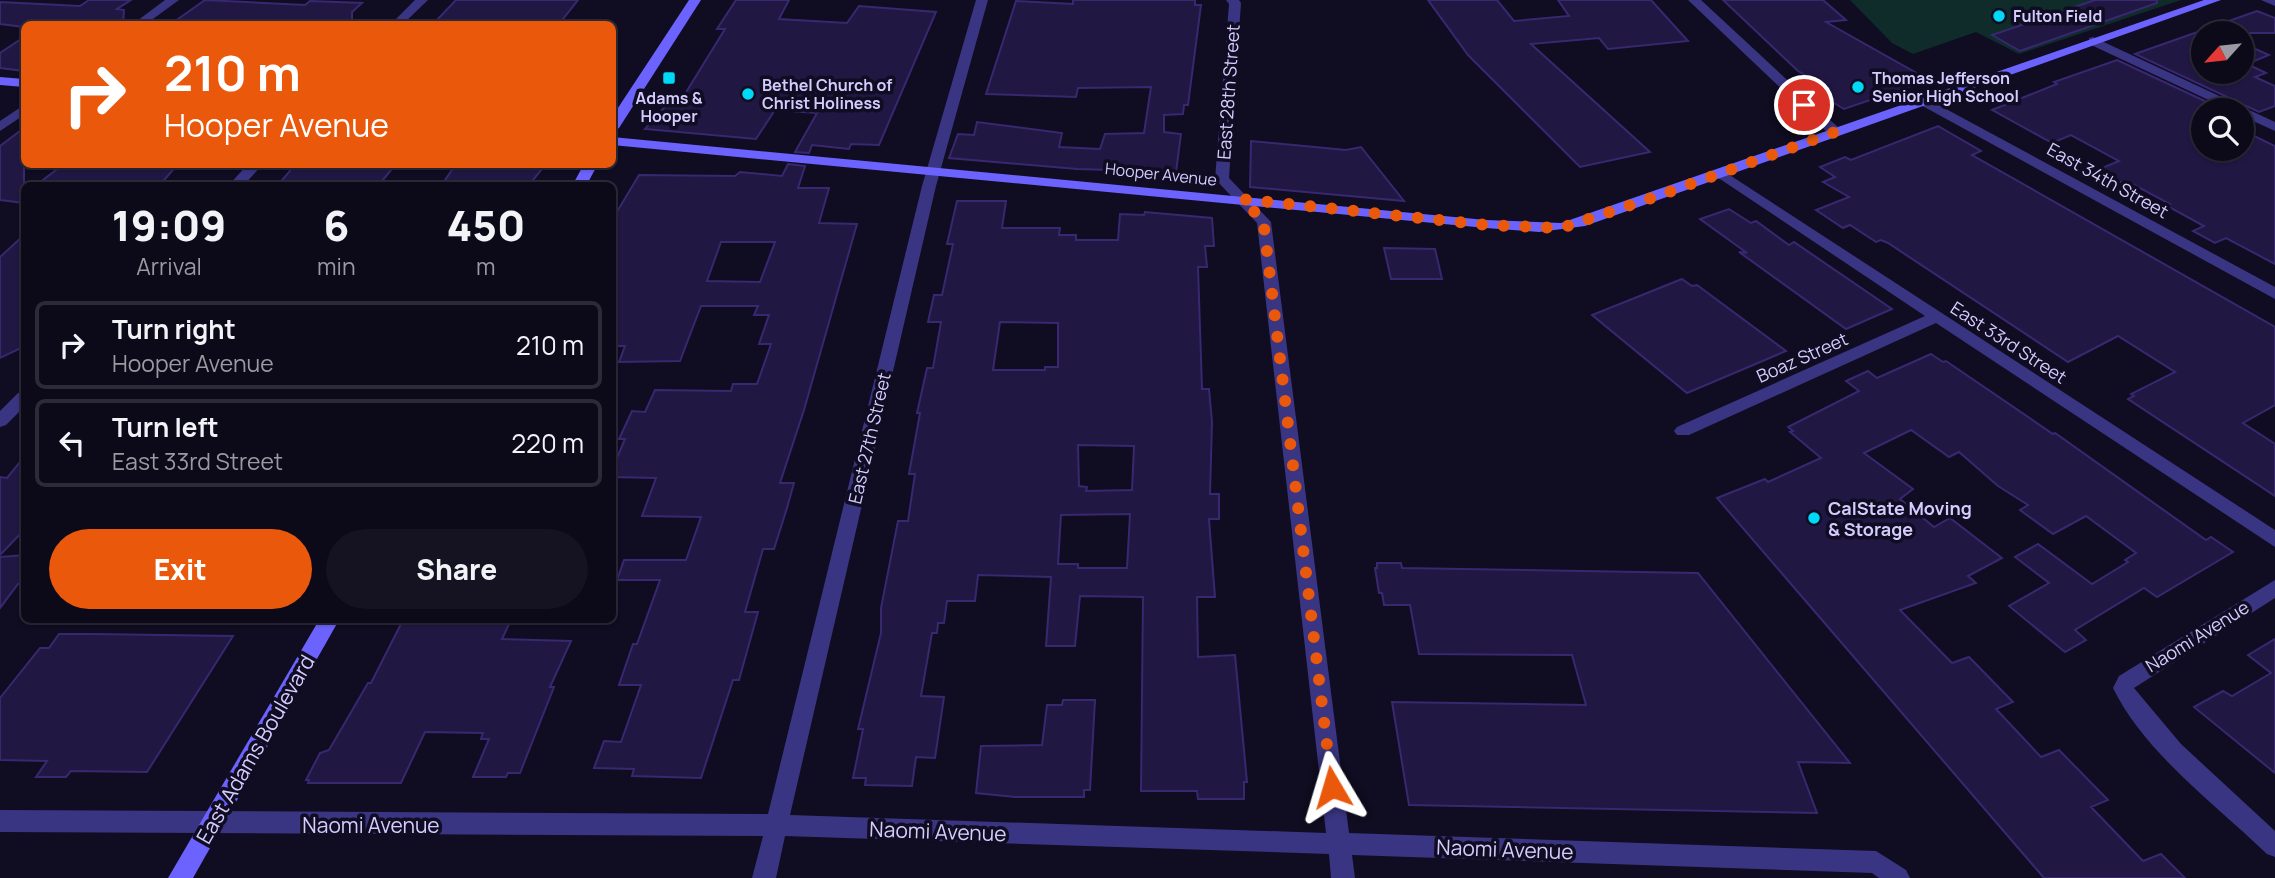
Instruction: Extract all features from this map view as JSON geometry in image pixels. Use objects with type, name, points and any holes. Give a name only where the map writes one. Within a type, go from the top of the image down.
[{"type":"street","points":[[143,21],[173,0]]},
{"type":"street","points":[[400,21],[422,0]]},
{"type":"street","points":[[616,122],[695,0]]},
{"type":"street","name":"East 27th Street","points":[[764,878],[933,170],[982,0]]},
{"type":"street","name":"East 28th Street","points":[[1232,0],[1235,3],[1222,179],[1264,222],[1343,878]]},
{"type":"street","points":[[1693,0],[1835,132]]},
{"type":"street","name":"Hooper Avenue","points":[[616,141],[1242,199],[1486,225],[1561,228],[2215,0]]},
{"type":"street","points":[[2267,0],[2275,3]]},
{"type":"street","points":[[2093,41],[2214,98]]},
{"type":"street","points":[[0,81],[21,83]]},
{"type":"street","name":"East 34th Street","points":[[1922,100],[2275,293]]},
{"type":"street","points":[[0,127],[21,110]]},
{"type":"street","points":[[2254,117],[2275,127]]},
{"type":"street","points":[[239,182],[252,168]]},
{"type":"street","name":"East 33rd Street","points":[[1722,174],[2275,540]]},
{"type":"street","name":"Boaz Street","points":[[1683,431],[1936,317]]},
{"type":"street","points":[[0,421],[21,400]]},
{"type":"street","name":"Naomi Avenue","points":[[2275,588],[2126,682],[2123,688],[2134,708],[2157,734],[2275,846]]},
{"type":"street","name":"East Adams Boulevard","points":[[180,878],[327,623]]},
{"type":"street","name":"Naomi Avenue","points":[[0,821],[776,825],[1876,862],[1898,878]]},
{"type":"green space","name":"Fulton Field","points":[[1850,0],[2181,0],[2019,54],[1976,32],[1913,54],[1892,43]]},
{"type":"building","points":[[89,0],[131,0],[117,9],[124,10],[123,21],[21,21],[21,27],[0,24],[0,2],[80,6]]},
{"type":"building","points":[[205,0],[305,5],[310,1],[362,3],[352,12],[352,21],[175,21]]},
{"type":"building","points":[[456,0],[578,0],[561,21],[436,21]]},
{"type":"building","points":[[736,0],[789,0],[779,19],[847,23],[859,6],[936,12],[879,145],[851,144],[849,149],[812,145],[809,153],[795,152],[817,113],[775,110],[756,139],[645,129],[670,101],[680,102],[725,29],[717,29]]},
{"type":"building","points":[[1073,0],[1195,0],[1195,5],[1201,5],[1188,105],[1184,105],[1183,114],[1164,115],[1164,132],[1181,134],[1176,172],[1077,169],[949,158],[958,134],[974,135],[977,122],[1062,133],[1059,147],[1100,149],[1105,134],[1144,133],[1151,87],[1078,88],[1076,97],[986,94],[1016,1],[1073,4]]},
{"type":"building","points":[[1428,0],[1497,0],[1514,21],[1569,16],[1558,0],[1651,0],[1688,41],[1608,49],[1599,38],[1531,44],[1650,152],[1580,167],[1468,55]]},
{"type":"building","points":[[1723,0],[1823,0],[1846,20],[1826,22],[1929,80],[1844,109],[1816,92],[1828,88],[1798,71]]},
{"type":"building","points":[[2095,0],[2157,0],[2157,3],[2020,51],[1992,35]]},
{"type":"building","points":[[2257,11],[2275,18],[2275,33],[2254,33],[2254,21],[2229,21]]},
{"type":"building","points":[[2191,34],[2191,80],[2135,54]]},
{"type":"building","points":[[21,39],[21,71],[0,68],[0,53]]},
{"type":"building","points":[[2254,48],[2269,55],[2254,61]]},
{"type":"building","points":[[2117,60],[2198,98],[2191,98],[2191,161],[2254,161],[2254,136],[2275,146],[2275,264],[2226,238],[2215,243],[2193,231],[2204,226],[2167,206],[2170,204],[2127,181],[2122,183],[2097,170],[2119,161],[2071,135],[2052,143],[1992,110],[2057,84],[2054,82]]},
{"type":"building","points":[[2254,67],[2266,73],[2255,77],[2275,86],[2275,106],[2259,112],[2254,110],[2254,98],[2229,98],[2199,84],[2254,84]]},
{"type":"building","points":[[1938,126],[1981,151],[1972,155],[2275,327],[2275,405],[2243,423],[2275,444],[2275,496],[2128,399],[2134,396],[2131,394],[2175,372],[2118,336],[2068,362],[1888,243],[1881,240],[1876,242],[1850,225],[1843,228],[1816,210],[1849,197],[1823,182],[1835,177],[1820,167],[1845,157],[1851,160]]},
{"type":"building","points":[[21,130],[21,168],[24,168],[24,182],[21,182],[21,203],[0,200],[0,146]]},
{"type":"building","points":[[1251,141],[1346,150],[1361,147],[1404,201],[1250,187]]},
{"type":"building","points":[[788,164],[805,166],[798,188],[829,188],[819,223],[857,224],[804,410],[780,483],[794,483],[774,549],[763,549],[745,612],[758,612],[739,680],[733,680],[701,778],[632,776],[634,769],[594,768],[604,741],[621,742],[641,685],[619,685],[660,580],[617,580],[624,560],[686,560],[701,517],[642,516],[656,478],[616,477],[616,460],[625,439],[619,439],[632,411],[645,412],[655,390],[731,391],[733,384],[757,384],[771,344],[759,344],[769,315],[754,315],[758,306],[701,306],[680,361],[619,362],[625,346],[616,346],[616,213],[639,175],[735,176],[740,172],[782,176]],"holes":[[[721,242],[775,242],[760,282],[707,281]]]},
{"type":"building","points":[[59,168],[175,168],[162,182],[40,182]]},
{"type":"building","points":[[290,168],[393,168],[381,182],[280,182]]},
{"type":"building","points":[[453,168],[543,168],[531,182],[444,182]]},
{"type":"building","points":[[957,201],[1006,201],[1002,228],[1060,228],[1059,235],[1076,235],[1076,240],[1118,240],[1120,214],[1144,215],[1145,212],[1212,218],[1214,246],[1205,246],[1207,267],[1198,267],[1202,389],[1209,389],[1212,422],[1210,494],[1219,494],[1219,519],[1209,519],[1215,597],[1197,597],[1198,657],[1235,655],[1247,782],[1244,782],[1244,799],[1198,799],[1197,791],[1141,791],[1143,597],[1080,596],[1075,646],[1046,646],[1051,577],[978,575],[975,601],[947,601],[944,623],[938,623],[937,633],[932,633],[921,696],[944,697],[935,758],[916,757],[912,786],[865,785],[866,778],[853,778],[863,729],[858,729],[881,633],[881,608],[898,521],[908,521],[915,474],[909,474],[920,413],[917,413],[927,368],[933,368],[941,322],[928,322],[934,295],[942,295],[953,244],[947,244]],"holes":[[[1000,322],[1058,323],[1058,367],[1045,367],[1045,370],[993,370]],[[1078,445],[1134,446],[1132,490],[1086,491],[1087,487],[1079,486]],[[1130,514],[1127,568],[1078,568],[1078,564],[1058,564],[1061,515]]]},
{"type":"building","points":[[1729,209],[1751,223],[1756,221],[1789,245],[1794,242],[1892,309],[1846,329],[1739,252],[1747,253],[1700,219]]},
{"type":"building","points":[[21,238],[21,348],[0,358],[0,257]]},
{"type":"building","points":[[1384,248],[1435,249],[1442,279],[1391,279]]},
{"type":"building","points":[[1682,279],[1692,286],[1697,285],[1786,351],[1687,393],[1592,315]]},
{"type":"building","points":[[1931,354],[1943,362],[1946,361],[2055,433],[2206,540],[2211,537],[2233,552],[2157,597],[2144,588],[2075,630],[2086,640],[2065,652],[2009,606],[2049,583],[2015,557],[2038,544],[2092,584],[2128,562],[2125,560],[2136,553],[2086,516],[2053,534],[2020,510],[2028,505],[1998,486],[1959,452],[1949,457],[1911,430],[1864,453],[1913,489],[1900,499],[1934,527],[1950,518],[2002,558],[1968,576],[1976,583],[1900,610],[1952,663],[1969,657],[2013,702],[1996,709],[2041,757],[2059,750],[2108,800],[2091,807],[2143,861],[2161,854],[2185,878],[2044,878],[1717,498],[1765,479],[1768,482],[1821,458],[1790,432],[1793,431],[1788,427],[1859,391],[1846,381],[1868,371],[1877,378]]},
{"type":"building","points":[[21,461],[21,533],[0,555],[0,477],[7,478]]},
{"type":"building","points":[[21,555],[21,584],[18,584],[0,608],[0,557]]},
{"type":"building","points":[[1377,563],[1401,563],[1402,568],[1698,573],[1850,763],[1798,762],[1817,813],[1409,805],[1392,702],[1586,705],[1572,655],[1419,654],[1410,605],[1384,605],[1382,593],[1379,593],[1375,568]]},
{"type":"building","points":[[401,623],[510,623],[502,639],[571,641],[550,687],[554,687],[520,773],[508,773],[506,777],[473,777],[489,739],[481,739],[483,733],[425,732],[401,783],[308,783],[309,780],[306,780],[320,753],[329,750],[368,683],[371,683]]},
{"type":"building","points":[[59,634],[233,636],[147,772],[71,771],[66,777],[36,777],[47,761],[0,760],[0,698],[40,648],[49,648]]},
{"type":"building","points":[[2275,639],[2275,773],[2194,707],[2223,691],[2232,696],[2271,673],[2248,655]]},
{"type":"building","points":[[1063,700],[1095,700],[1090,790],[1084,790],[1084,797],[1015,797],[976,793],[981,746],[1042,745],[1047,705],[1062,705]]},
{"type":"place","name":"Fulton Field","points":[[1999,16]]},
{"type":"place","name":"Adams & Hooper","points":[[669,78]]},
{"type":"place","name":"Thomas Jefferson Senior High School","points":[[1858,87]]},
{"type":"place","name":"Bethel Church of Christ Holiness","points":[[748,94]]},
{"type":"place","name":"CalState Moving & Storage","points":[[1814,518]]},
{"type":"route","points":[[1332,787],[1264,222],[1242,199],[1486,225],[1561,228],[1745,166],[1835,132],[1804,105]]}]
